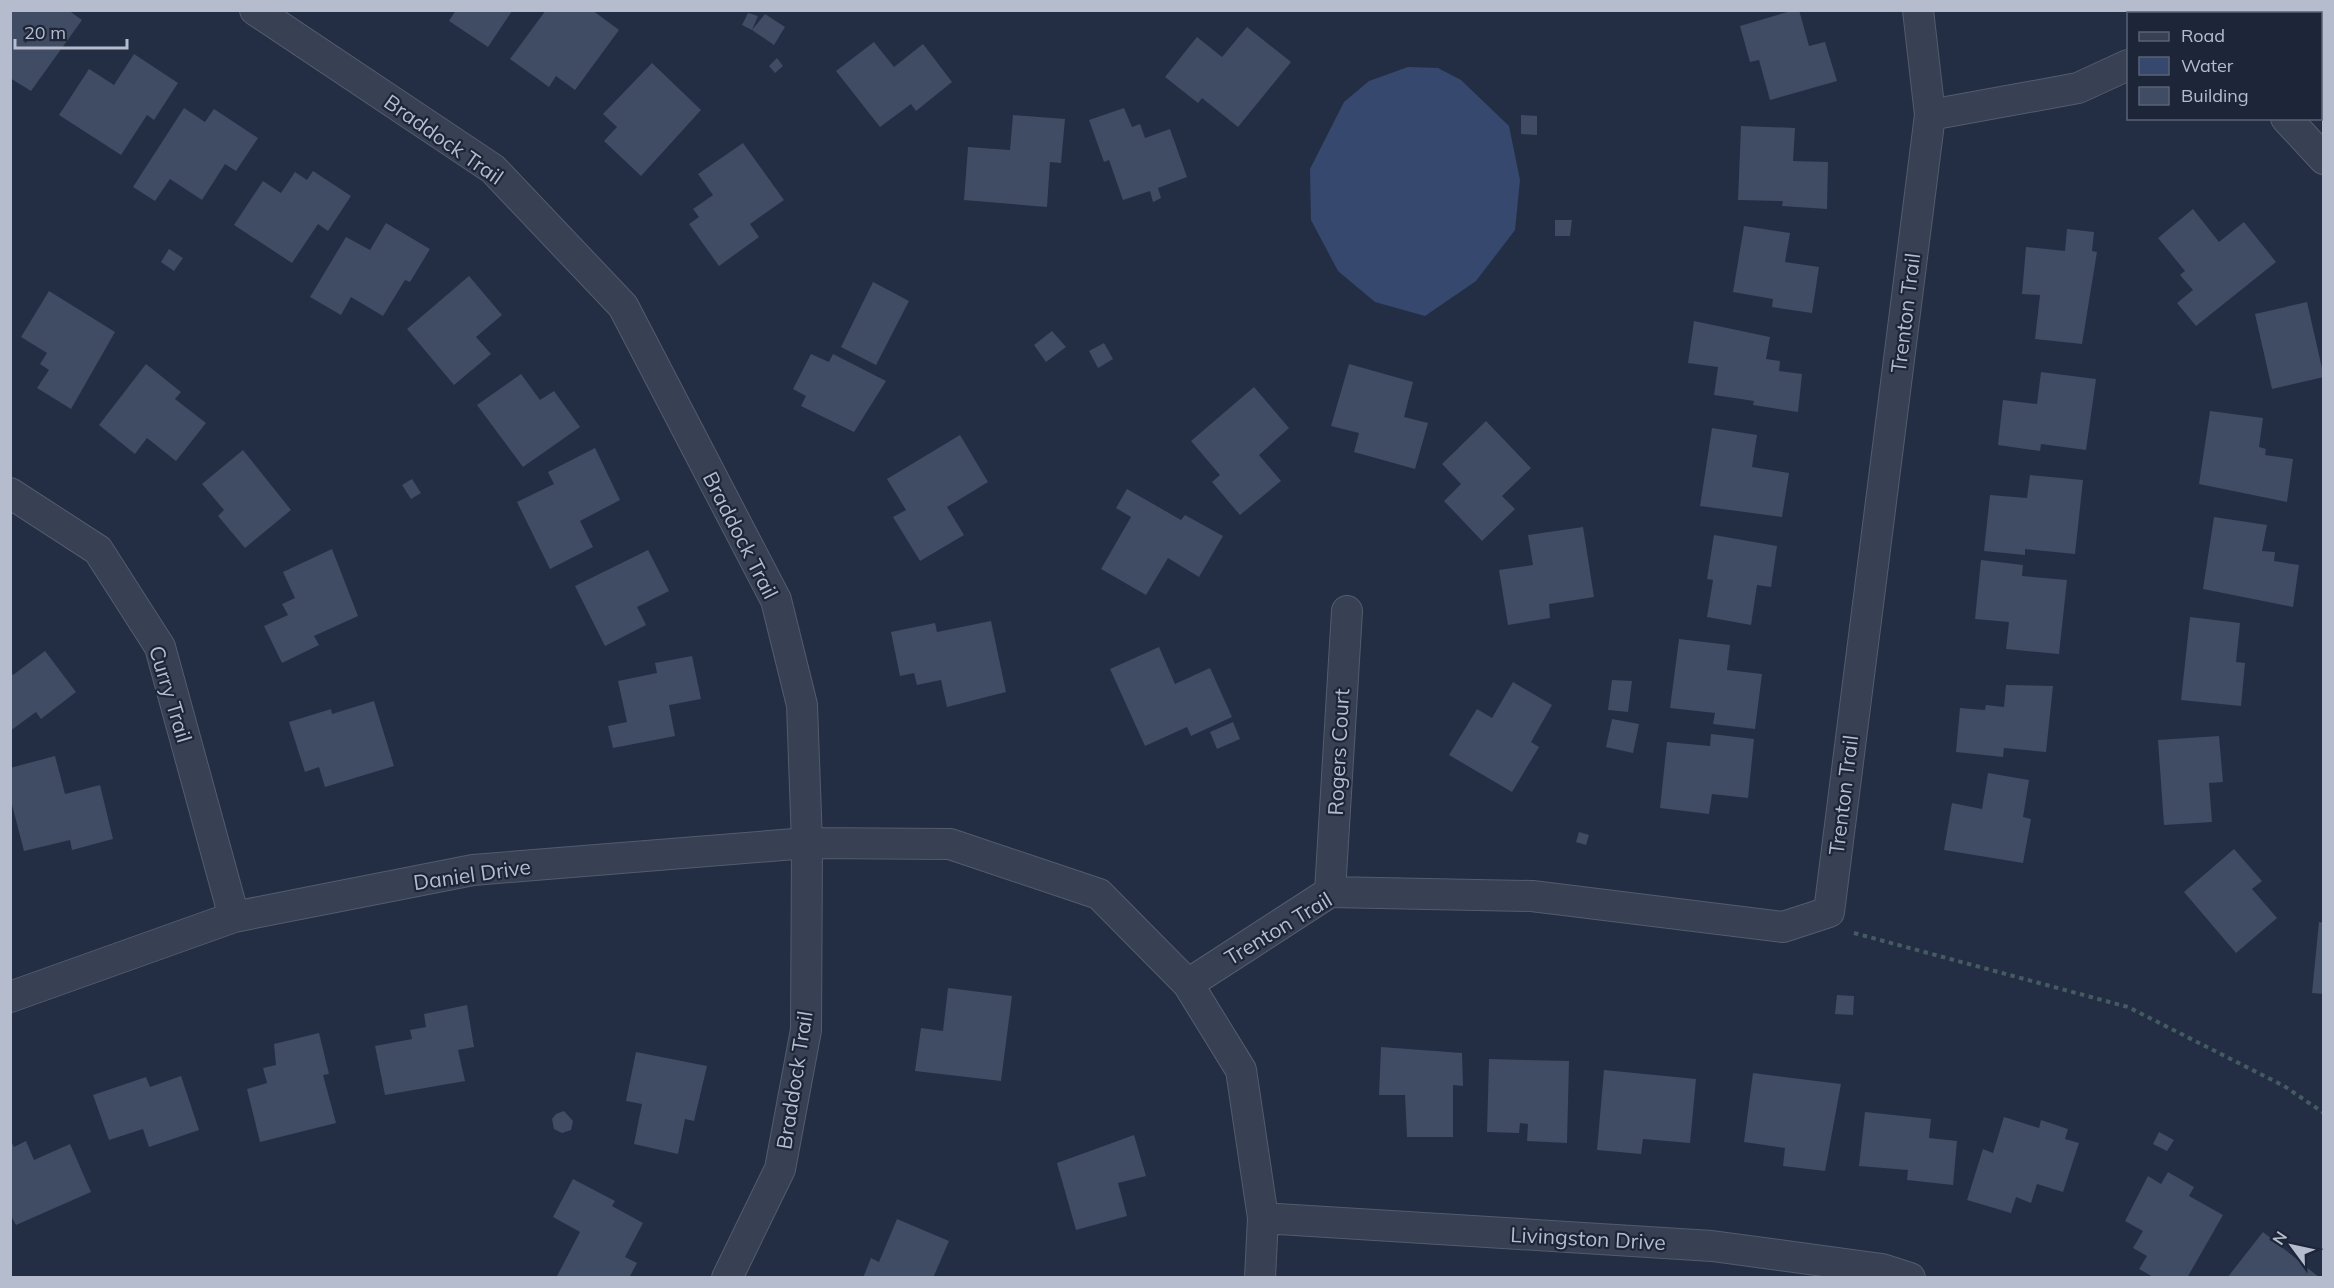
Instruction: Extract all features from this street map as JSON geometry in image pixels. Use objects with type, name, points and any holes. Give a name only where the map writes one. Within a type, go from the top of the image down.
[{"type":"street","name":"Braddock Trail","points":[[255,10],[493,169],[623,306],[776,600],[802,705],[807,843],[806,1030],[780,1169],[727,1278]]},
{"type":"street","name":"Trenton Trail","points":[[1188,984],[1330,892],[1532,896],[1783,927],[1828,912],[1930,115],[1918,10]]},
{"type":"street","points":[[1930,115],[2078,88],[2127,64]]},
{"type":"street","points":[[2288,120],[2324,159]]},
{"type":"street","name":"Curry Trail","points":[[10,493],[98,550],[160,647],[234,917]]},
{"type":"street","name":"Rogers Court","points":[[1330,892],[1347,611]]},
{"type":"street","name":"Daniel Drive","points":[[10,997],[234,917],[473,870],[807,843],[950,844],[1099,894],[1188,984],[1241,1070],[1263,1218],[1260,1278]]},
{"type":"street","name":"Livingston Drive","points":[[1263,1218],[1712,1246],[1882,1269],[1910,1278]]},
{"type":"path","points":[[1828,912],[1852,932],[2128,1007],[2284,1086],[2324,1113]]},
{"type":"water","points":[[1408,67],[1438,68],[1461,80],[1509,126],[1520,180],[1515,230],[1476,281],[1425,316],[1375,302],[1338,271],[1311,220],[1310,169],[1344,102],[1369,81]]},
{"type":"building","points":[[10,10],[68,10],[82,20],[31,91],[10,78]]},
{"type":"building","points":[[456,10],[512,11],[488,47],[449,21]]},
{"type":"building","points":[[546,10],[592,10],[619,30],[575,90],[556,76],[549,87],[510,59]]},
{"type":"building","points":[[1799,10],[1809,46],[1825,42],[1837,81],[1770,100],[1759,60],[1750,62],[1740,26]]},
{"type":"building","points":[[748,13],[758,16],[752,30],[742,25]]},
{"type":"building","points":[[765,14],[785,27],[774,45],[752,30]]},
{"type":"building","points":[[1247,27],[1291,62],[1238,127],[1202,98],[1198,103],[1165,77],[1197,37],[1222,57]]},
{"type":"building","points":[[874,42],[894,67],[923,44],[952,82],[916,111],[911,104],[880,127],[836,71]]},
{"type":"building","points":[[134,54],[178,83],[154,120],[147,115],[121,155],[59,115],[89,69],[114,85]]},
{"type":"building","points":[[777,58],[783,66],[775,73],[769,66]]},
{"type":"building","points":[[652,63],[701,110],[641,176],[604,141],[617,127],[603,114]]},
{"type":"building","points":[[184,108],[205,122],[214,109],[258,138],[236,171],[225,164],[202,200],[170,179],[155,201],[133,187]]},
{"type":"building","points":[[1124,108],[1132,127],[1140,124],[1145,138],[1170,129],[1187,177],[1158,188],[1161,198],[1153,202],[1150,191],[1123,200],[1109,160],[1104,162],[1089,120]]},
{"type":"building","points":[[1013,115],[1065,119],[1061,163],[1050,162],[1047,207],[964,200],[968,147],[1010,150]]},
{"type":"building","points":[[1521,115],[1537,116],[1537,135],[1521,134]]},
{"type":"building","points":[[1741,126],[1795,128],[1793,161],[1828,162],[1827,209],[1782,206],[1783,201],[1738,200]]},
{"type":"building","points":[[743,143],[784,200],[750,224],[759,237],[719,266],[689,224],[699,217],[693,209],[713,195],[698,174]]},
{"type":"building","points":[[313,171],[351,196],[328,231],[318,224],[292,263],[234,225],[263,181],[281,193],[295,172],[307,180]]},
{"type":"building","points":[[2193,209],[2219,242],[2244,222],[2276,262],[2196,326],[2177,303],[2193,290],[2180,275],[2185,271],[2158,238]]},
{"type":"building","points":[[1555,220],[1572,220],[1570,236],[1555,236]]},
{"type":"building","points":[[386,223],[430,249],[410,282],[405,280],[383,316],[351,297],[341,315],[310,297],[346,237],[370,250]]},
{"type":"building","points":[[1744,226],[1790,233],[1785,262],[1819,267],[1812,313],[1772,307],[1773,299],[1733,292]]},
{"type":"building","points":[[2067,229],[2094,232],[2092,251],[2097,252],[2082,344],[2035,339],[2040,295],[2022,294],[2026,247],[2065,251]]},
{"type":"building","points":[[169,249],[183,258],[174,271],[161,262]]},
{"type":"building","points":[[469,276],[502,315],[476,337],[491,354],[454,385],[407,329]]},
{"type":"building","points":[[873,282],[909,301],[876,365],[841,347]]},
{"type":"building","points":[[49,291],[115,332],[71,409],[37,388],[49,370],[40,364],[47,353],[21,337]]},
{"type":"building","points":[[2307,302],[2324,377],[2272,389],[2255,314]]},
{"type":"building","points":[[1694,321],[1770,337],[1766,359],[1780,361],[1779,371],[1802,374],[1798,412],[1753,405],[1754,401],[1714,395],[1718,367],[1688,363]]},
{"type":"building","points":[[1052,331],[1066,347],[1046,362],[1034,345]]},
{"type":"building","points":[[1104,343],[1113,359],[1098,368],[1089,351]]},
{"type":"building","points":[[811,354],[829,362],[833,354],[886,381],[854,432],[801,406],[806,396],[793,389]]},
{"type":"building","points":[[146,364],[181,392],[175,399],[206,423],[176,461],[147,438],[135,454],[99,425]]},
{"type":"building","points":[[1349,364],[1413,382],[1404,417],[1428,423],[1415,469],[1354,452],[1359,433],[1331,426]]},
{"type":"building","points":[[2041,372],[2096,379],[2086,450],[2041,444],[2040,451],[1998,445],[2003,400],[2037,404]]},
{"type":"building","points":[[521,374],[540,400],[554,391],[580,427],[523,467],[477,405]]},
{"type":"building","points":[[1254,387],[1289,428],[1259,455],[1281,481],[1240,515],[1212,482],[1220,475],[1191,441]]},
{"type":"building","points":[[2210,411],[2263,418],[2259,447],[2266,449],[2265,455],[2293,459],[2287,502],[2199,484]]},
{"type":"building","points":[[1486,421],[1531,468],[1502,496],[1515,509],[1482,541],[1444,501],[1461,484],[1442,464]]},
{"type":"building","points":[[1712,428],[1757,435],[1752,467],[1789,473],[1782,517],[1700,506]]},
{"type":"building","points":[[960,435],[988,482],[947,507],[964,535],[920,561],[893,517],[906,510],[887,479]]},
{"type":"building","points":[[595,448],[620,500],[580,521],[593,547],[550,569],[517,502],[554,484],[548,472]]},
{"type":"building","points":[[243,450],[291,510],[245,548],[218,516],[224,510],[202,484]]},
{"type":"building","points":[[2030,475],[2083,480],[2075,554],[2025,549],[2025,555],[1984,551],[1990,495],[2027,498]]},
{"type":"building","points":[[412,479],[421,493],[411,499],[402,485]]},
{"type":"building","points":[[1127,489],[1181,520],[1185,515],[1223,536],[1199,577],[1168,558],[1146,595],[1101,569],[1131,517],[1116,508]]},
{"type":"building","points":[[2214,517],[2267,525],[2262,551],[2275,552],[2274,561],[2299,565],[2293,607],[2203,589]]},
{"type":"building","points":[[1583,527],[1594,597],[1549,604],[1550,618],[1508,625],[1499,570],[1533,565],[1528,535]]},
{"type":"building","points":[[1714,535],[1777,546],[1771,587],[1757,585],[1751,625],[1707,617],[1713,580],[1707,579]]},
{"type":"building","points":[[332,549],[358,616],[314,636],[319,645],[282,663],[264,626],[288,615],[282,604],[295,598],[283,572]]},
{"type":"building","points":[[648,550],[669,591],[637,607],[646,625],[605,646],[575,586]]},
{"type":"building","points":[[1981,560],[2023,565],[2022,576],[2067,580],[2059,654],[2006,649],[2009,622],[1975,619]]},
{"type":"building","points":[[2190,617],[2240,623],[2236,662],[2245,663],[2241,706],[2181,700]]},
{"type":"building","points":[[991,621],[1006,692],[947,707],[941,680],[917,685],[914,673],[900,676],[891,632],[935,623],[937,632]]},
{"type":"building","points":[[1679,639],[1730,645],[1727,670],[1762,674],[1755,729],[1713,724],[1715,713],[1670,708]]},
{"type":"building","points":[[1159,647],[1175,684],[1210,668],[1232,717],[1191,736],[1187,727],[1145,746],[1110,669]]},
{"type":"building","points":[[45,651],[76,692],[41,719],[36,712],[10,731],[10,671],[13,675]]},
{"type":"building","points":[[692,656],[701,699],[669,705],[675,736],[613,748],[608,726],[627,722],[618,681],[657,673],[655,663]]},
{"type":"building","points":[[1612,680],[1632,681],[1628,712],[1608,710]]},
{"type":"building","points":[[1513,682],[1552,705],[1531,742],[1539,747],[1512,792],[1449,755],[1477,709],[1492,718]]},
{"type":"building","points":[[2006,685],[2053,686],[2046,752],[2004,748],[2003,757],[1956,752],[1960,708],[1985,710],[1986,705],[2004,707]]},
{"type":"building","points":[[374,701],[394,766],[325,787],[319,767],[305,772],[289,722],[331,709],[332,714]]},
{"type":"building","points":[[1612,719],[1639,724],[1633,753],[1606,747]]},
{"type":"building","points":[[1233,722],[1240,739],[1217,749],[1210,732]]},
{"type":"building","points":[[1711,734],[1754,739],[1748,798],[1712,794],[1709,814],[1660,808],[1667,742],[1710,746]]},
{"type":"building","points":[[2219,736],[2223,782],[2209,783],[2212,822],[2164,825],[2158,740]]},
{"type":"building","points":[[55,756],[65,794],[100,785],[113,839],[72,850],[70,840],[24,851],[10,797],[10,768]]},
{"type":"building","points":[[1988,773],[2029,780],[2023,817],[2031,819],[2023,863],[1944,850],[1952,803],[1982,809]]},
{"type":"building","points":[[1579,832],[1589,835],[1586,845],[1576,842]]},
{"type":"building","points":[[2234,849],[2262,881],[2252,889],[2277,918],[2236,953],[2184,892]]},
{"type":"building","points":[[2319,922],[2324,923],[2324,994],[2312,993]]},
{"type":"building","points":[[948,988],[1012,996],[1001,1081],[915,1071],[921,1028],[943,1031]]},
{"type":"building","points":[[1837,995],[1854,996],[1853,1015],[1835,1014]]},
{"type":"building","points":[[467,1005],[474,1047],[458,1050],[465,1081],[385,1095],[375,1046],[412,1039],[410,1030],[426,1027],[424,1014]]},
{"type":"building","points":[[319,1033],[329,1074],[323,1075],[336,1123],[260,1142],[247,1089],[267,1083],[263,1068],[276,1065],[274,1044]]},
{"type":"building","points":[[1381,1047],[1462,1053],[1463,1086],[1453,1085],[1453,1137],[1407,1137],[1405,1095],[1379,1095]]},
{"type":"building","points":[[636,1052],[707,1066],[694,1121],[685,1119],[678,1154],[634,1144],[642,1104],[626,1101]]},
{"type":"building","points":[[1489,1059],[1569,1061],[1567,1143],[1527,1141],[1528,1124],[1520,1123],[1519,1133],[1487,1132]]},
{"type":"building","points":[[1604,1070],[1696,1079],[1690,1143],[1643,1139],[1641,1154],[1597,1150]]},
{"type":"building","points":[[1753,1073],[1841,1084],[1825,1171],[1783,1166],[1785,1148],[1744,1142]]},
{"type":"building","points":[[181,1076],[199,1130],[149,1147],[143,1129],[109,1140],[93,1095],[146,1077],[150,1087]]},
{"type":"building","points":[[564,1111],[573,1121],[571,1130],[562,1133],[554,1129],[552,1119],[556,1114]]},
{"type":"building","points":[[1865,1112],[1931,1119],[1929,1138],[1957,1141],[1953,1185],[1907,1180],[1908,1170],[1859,1166]]},
{"type":"building","points":[[2004,1117],[2039,1128],[2041,1120],[2068,1129],[2065,1139],[2079,1143],[2063,1192],[2037,1184],[2031,1203],[2016,1197],[2011,1213],[1967,1200],[1983,1149],[1993,1153]]},
{"type":"building","points":[[2159,1132],[2174,1140],[2167,1151],[2153,1144]]},
{"type":"building","points":[[1134,1135],[1146,1176],[1118,1183],[1127,1216],[1076,1230],[1057,1163]]},
{"type":"building","points":[[10,1139],[14,1147],[26,1141],[34,1160],[70,1144],[91,1192],[16,1225],[10,1214]]},
{"type":"building","points":[[2168,1172],[2194,1187],[2189,1196],[2223,1215],[2187,1278],[2155,1278],[2139,1269],[2147,1256],[2133,1248],[2143,1231],[2125,1221],[2148,1176],[2161,1184]]},
{"type":"building","points":[[573,1179],[615,1201],[612,1206],[643,1223],[625,1257],[637,1263],[629,1278],[556,1278],[580,1232],[553,1217]]},
{"type":"building","points":[[897,1219],[949,1241],[933,1278],[863,1278],[871,1258],[879,1262]]},
{"type":"building","points":[[2263,1232],[2320,1278],[2227,1278]]}]
